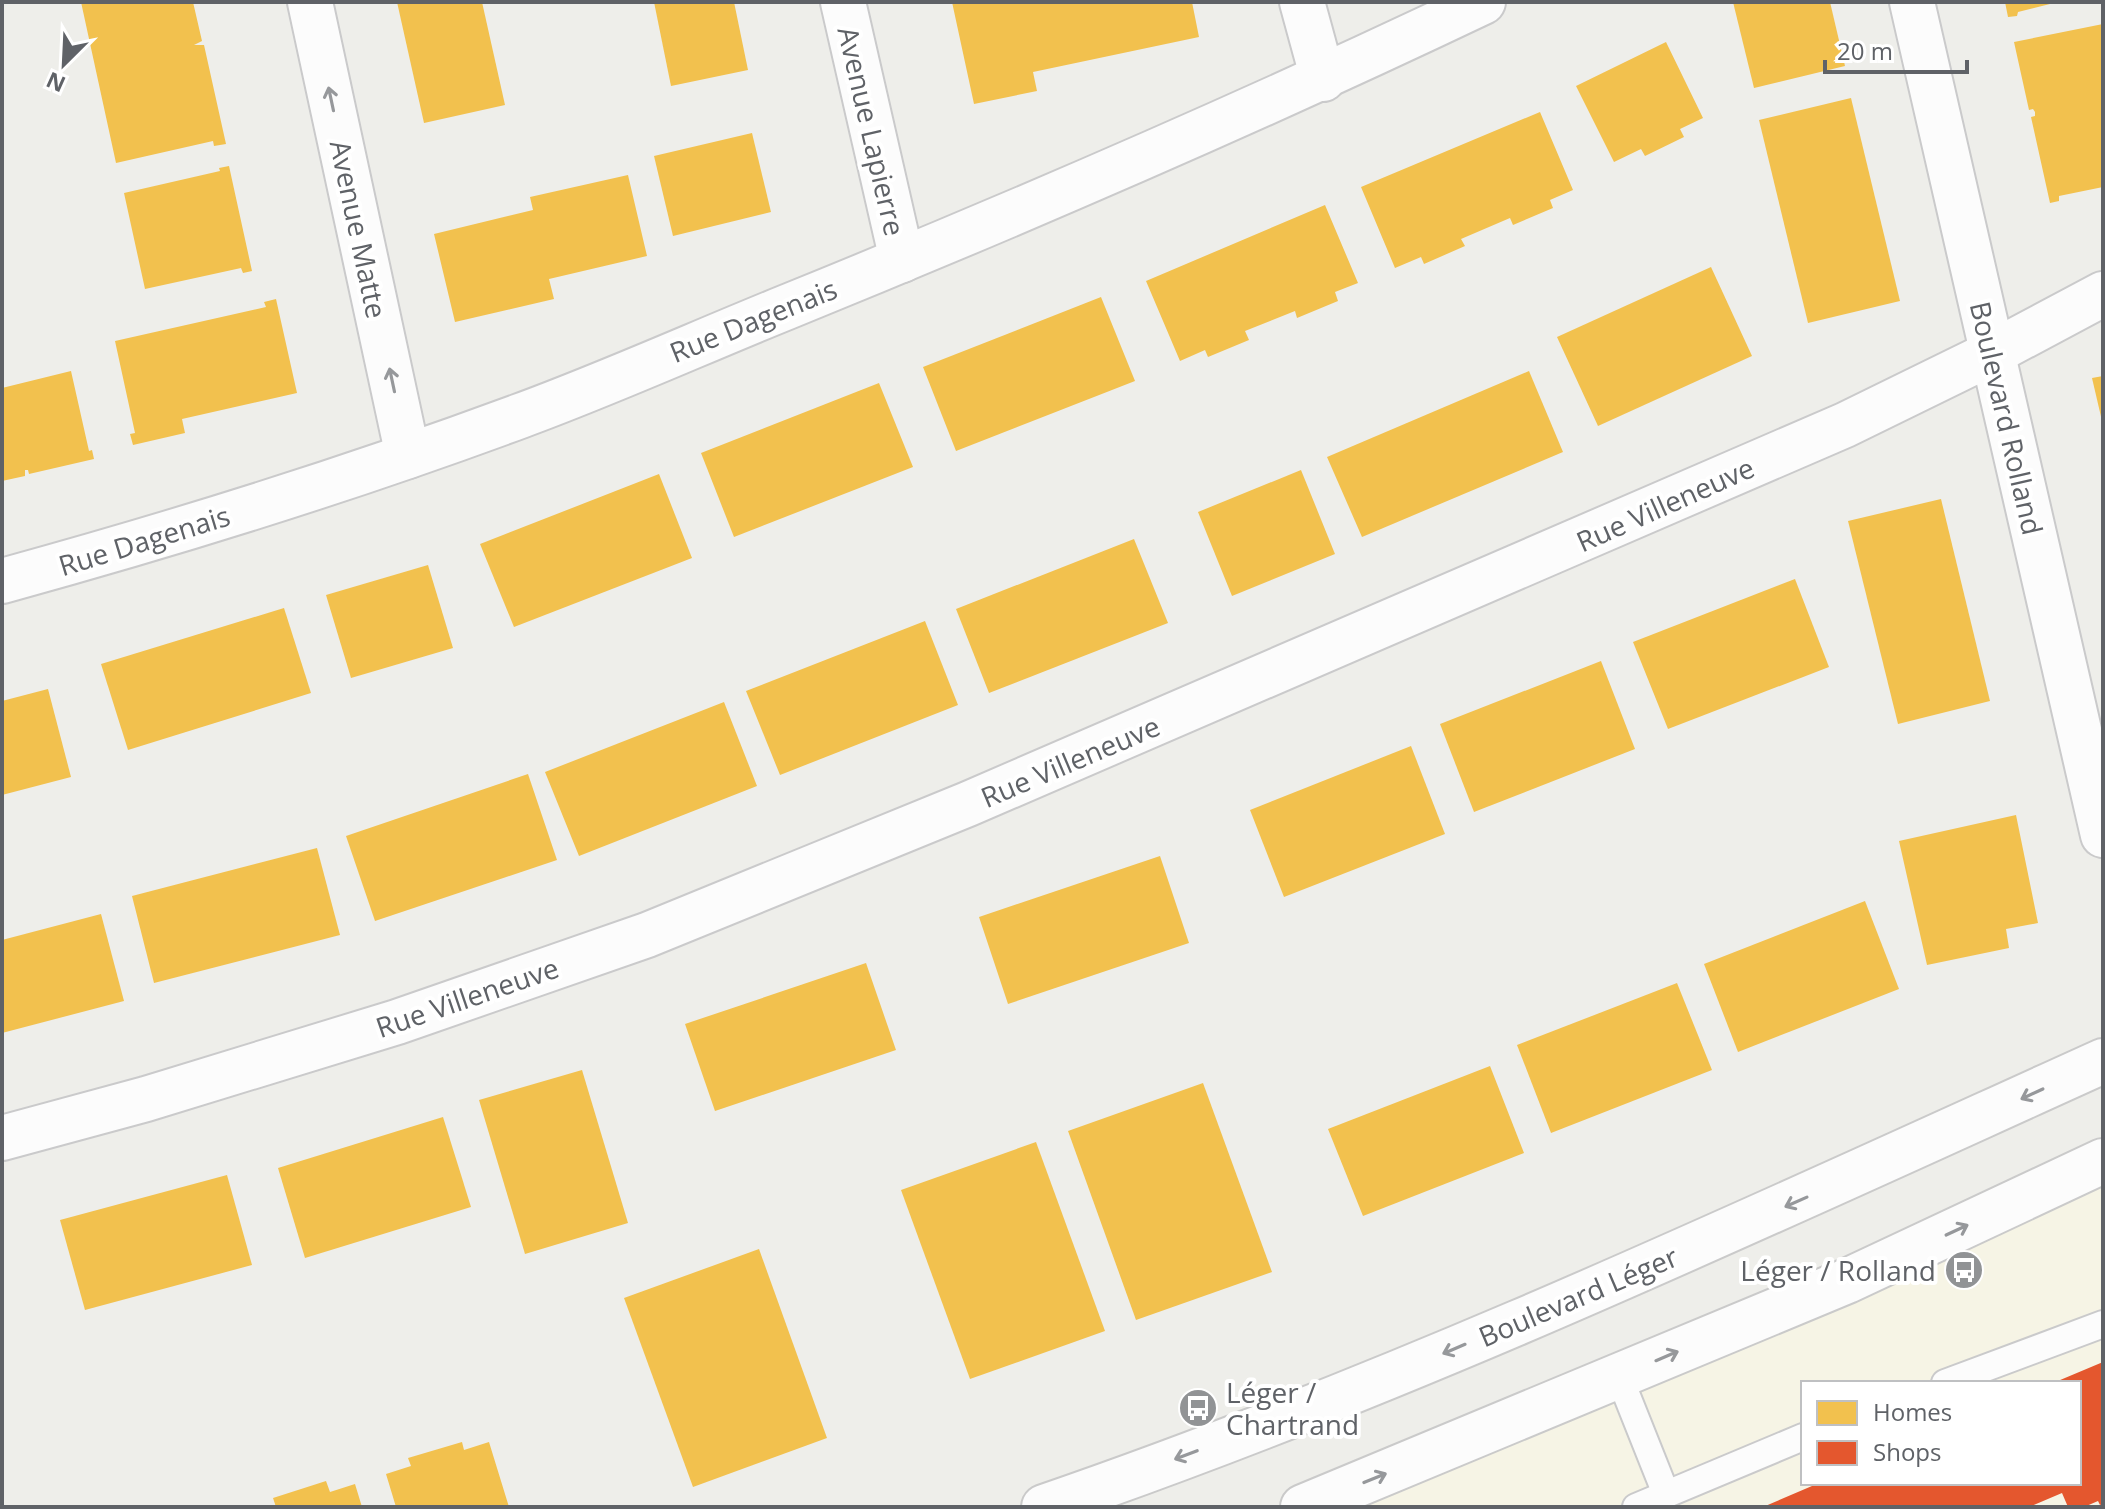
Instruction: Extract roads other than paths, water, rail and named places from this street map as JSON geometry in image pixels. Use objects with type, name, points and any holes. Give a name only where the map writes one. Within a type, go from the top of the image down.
[{"type":"street","name":"Avenue Matte","points":[[310,2],[408,456]]},
{"type":"street","name":"Avenue Lapierre","points":[[843,2],[902,260]]},
{"type":"street","points":[[1302,2],[1323,79]]},
{"type":"street","name":"Rue Dagenais","points":[[2,581],[149,541],[524,415],[902,260],[1323,79],[1483,2]]},
{"type":"street","name":"Boulevard Rolland","points":[[1912,2],[1992,353],[2090,714],[2103,835]]},
{"type":"street","name":"Rue Villeneuve","points":[[2,1138],[146,1099],[383,1026],[647,935],[968,804],[1845,425],[2103,294]]},
{"type":"street","name":"Boulevard Léger","points":[[1044,1507],[1120,1495],[1351,1392],[1789,1205],[2103,1061]]},
{"type":"street","points":[[1303,1507],[1847,1281],[2103,1161]]},
{"type":"lane","points":[[1950,1381],[2103,1324]]},
{"type":"lane","points":[[1619,1376],[1666,1494]]},
{"type":"lane","points":[[1636,1507],[1801,1438]]},
{"type":"place","name":"Léger / Rolland","points":[[1964,1270]]},
{"type":"place","name":"Léger / Chartrand","points":[[1198,1408]]}]
